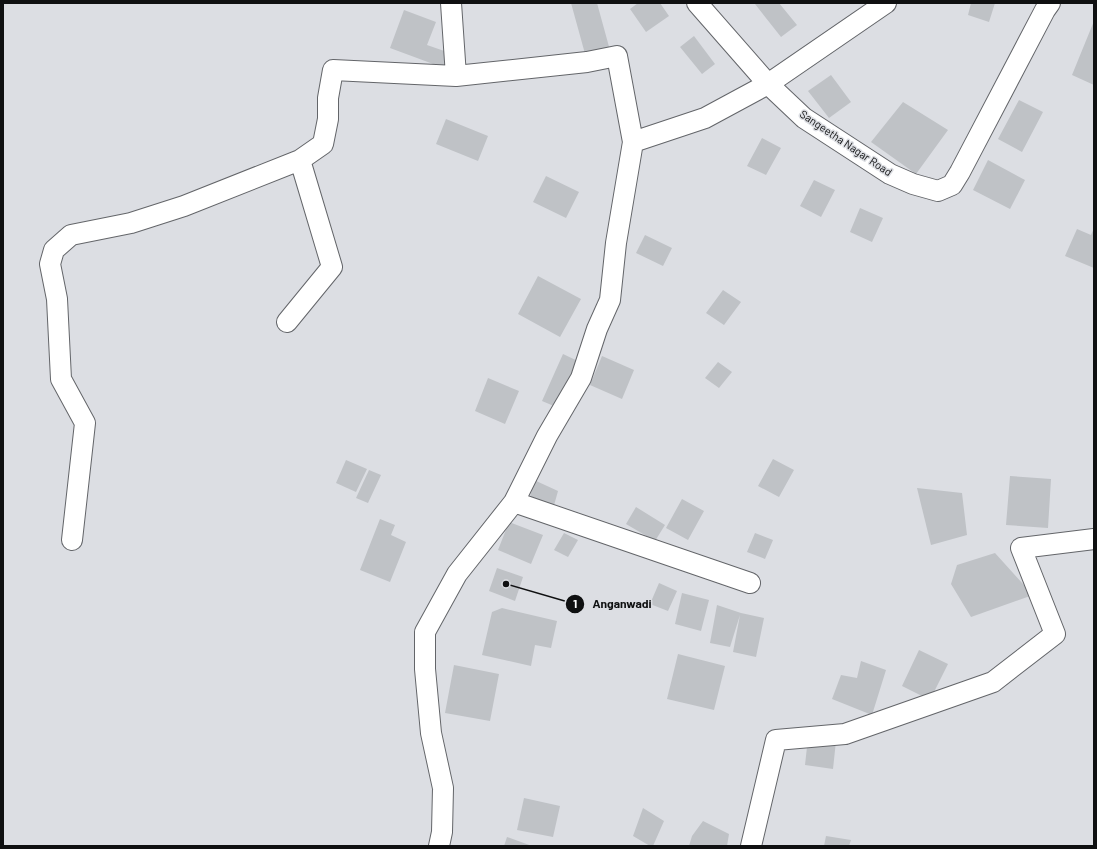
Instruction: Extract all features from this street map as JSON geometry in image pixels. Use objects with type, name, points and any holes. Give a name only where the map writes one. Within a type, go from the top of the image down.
[{"type":"street","points":[[451,3],[456,76]]},
{"type":"street","name":"Sangeetha Nagar Road","points":[[697,3],[768,84],[804,118],[890,174],[913,184],[938,191],[952,185],[960,172],[1050,3]]},
{"type":"street","points":[[633,142],[705,118],[768,84],[886,3]]},
{"type":"street","points":[[72,540],[85,423],[61,379],[56,299],[50,264],[54,250],[71,235],[131,223],[184,206],[300,160],[323,144],[328,119],[328,98],[333,70],[456,76],[587,62],[617,56],[633,142],[616,244],[610,300],[597,330],[581,378],[546,436],[514,502],[456,574],[425,632],[425,669],[431,733],[443,788],[442,832],[439,846]]},
{"type":"street","points":[[287,322],[332,267],[300,160]]},
{"type":"street","points":[[514,502],[750,583]]},
{"type":"street","points":[[751,846],[776,740],[845,734],[993,682],[1055,634],[1021,548],[1094,539]]},
{"type":"building","points":[[571,3],[597,3],[611,54],[587,61]]},
{"type":"building","points":[[638,3],[660,3],[669,16],[646,32],[630,9]]},
{"type":"building","points":[[779,3],[797,25],[781,37],[755,4]]},
{"type":"building","points":[[971,3],[995,3],[989,22],[968,15]]},
{"type":"building","points":[[404,10],[436,22],[427,45],[450,53],[444,68],[390,48]]},
{"type":"building","points":[[1094,21],[1094,85],[1072,75]]},
{"type":"building","points":[[694,36],[715,64],[702,74],[680,47]]},
{"type":"building","points":[[831,75],[851,102],[829,118],[808,91]]},
{"type":"building","points":[[1019,100],[1043,112],[1022,152],[998,139]]},
{"type":"building","points":[[903,102],[948,130],[916,174],[871,142]]},
{"type":"building","points":[[446,119],[488,136],[478,161],[436,144]]},
{"type":"building","points":[[762,138],[781,148],[766,175],[747,166]]},
{"type":"building","points":[[988,160],[1025,180],[1010,209],[973,190]]},
{"type":"building","points":[[546,176],[579,192],[566,218],[533,202]]},
{"type":"building","points":[[814,180],[835,190],[821,217],[800,206]]},
{"type":"building","points":[[860,208],[883,218],[872,242],[850,232]]},
{"type":"building","points":[[1094,228],[1094,268],[1065,256],[1077,229],[1091,235]]},
{"type":"building","points":[[645,235],[672,248],[663,266],[636,253]]},
{"type":"building","points":[[538,276],[581,299],[560,337],[518,314]]},
{"type":"building","points":[[723,290],[741,302],[724,325],[706,313]]},
{"type":"building","points":[[563,354],[582,363],[561,409],[542,401]]},
{"type":"building","points":[[602,356],[634,370],[622,399],[590,385]]},
{"type":"building","points":[[718,362],[732,372],[719,388],[705,378]]},
{"type":"building","points":[[488,378],[519,391],[505,424],[475,411]]},
{"type":"building","points":[[773,459],[794,470],[779,497],[758,486]]},
{"type":"building","points":[[346,460],[367,469],[356,492],[336,483]]},
{"type":"building","points":[[369,470],[381,475],[368,503],[356,498]]},
{"type":"building","points":[[1010,476],[1051,479],[1048,528],[1006,525]]},
{"type":"building","points":[[534,480],[558,491],[553,509],[529,502]]},
{"type":"building","points":[[917,488],[962,493],[967,535],[931,545]]},
{"type":"building","points":[[682,499],[704,511],[688,540],[666,528]]},
{"type":"building","points":[[636,507],[665,525],[655,541],[626,524]]},
{"type":"building","points":[[380,519],[395,525],[391,535],[406,542],[390,582],[360,570]]},
{"type":"building","points":[[509,522],[543,535],[531,564],[498,550]]},
{"type":"building","points":[[564,533],[578,540],[568,557],[554,550]]},
{"type":"building","points":[[755,533],[773,540],[765,559],[747,552]]},
{"type":"building","points":[[995,553],[1033,595],[971,617],[951,584],[957,565]]},
{"type":"building","points":[[497,568],[523,577],[515,601],[489,591]]},
{"type":"building","points":[[659,583],[677,591],[668,611],[650,604]]},
{"type":"building","points":[[682,593],[709,600],[701,631],[675,624]]},
{"type":"building","points":[[717,605],[741,613],[764,618],[756,657],[733,652],[740,615],[730,647],[710,643]]},
{"type":"building","points":[[502,608],[557,621],[551,648],[535,645],[531,666],[482,655],[492,612]]},
{"type":"building","points":[[919,650],[948,664],[930,700],[902,686]]},
{"type":"building","points":[[678,654],[725,666],[714,710],[667,699]]},
{"type":"building","points":[[861,661],[886,670],[872,715],[832,699],[841,675],[857,678]]},
{"type":"building","points":[[454,665],[499,674],[490,721],[445,713]]},
{"type":"building","points":[[808,738],[836,741],[833,769],[805,765]]},
{"type":"building","points":[[524,798],[560,806],[553,837],[517,830]]},
{"type":"building","points":[[643,808],[664,821],[653,846],[650,846],[633,836]]},
{"type":"building","points":[[703,821],[729,834],[727,846],[689,846],[692,836]]},
{"type":"building","points":[[826,836],[851,840],[849,846],[824,846]]},
{"type":"building","points":[[507,837],[532,846],[504,846]]},
{"type":"place","name":"Anganwadi","points":[[506,584]]}]
